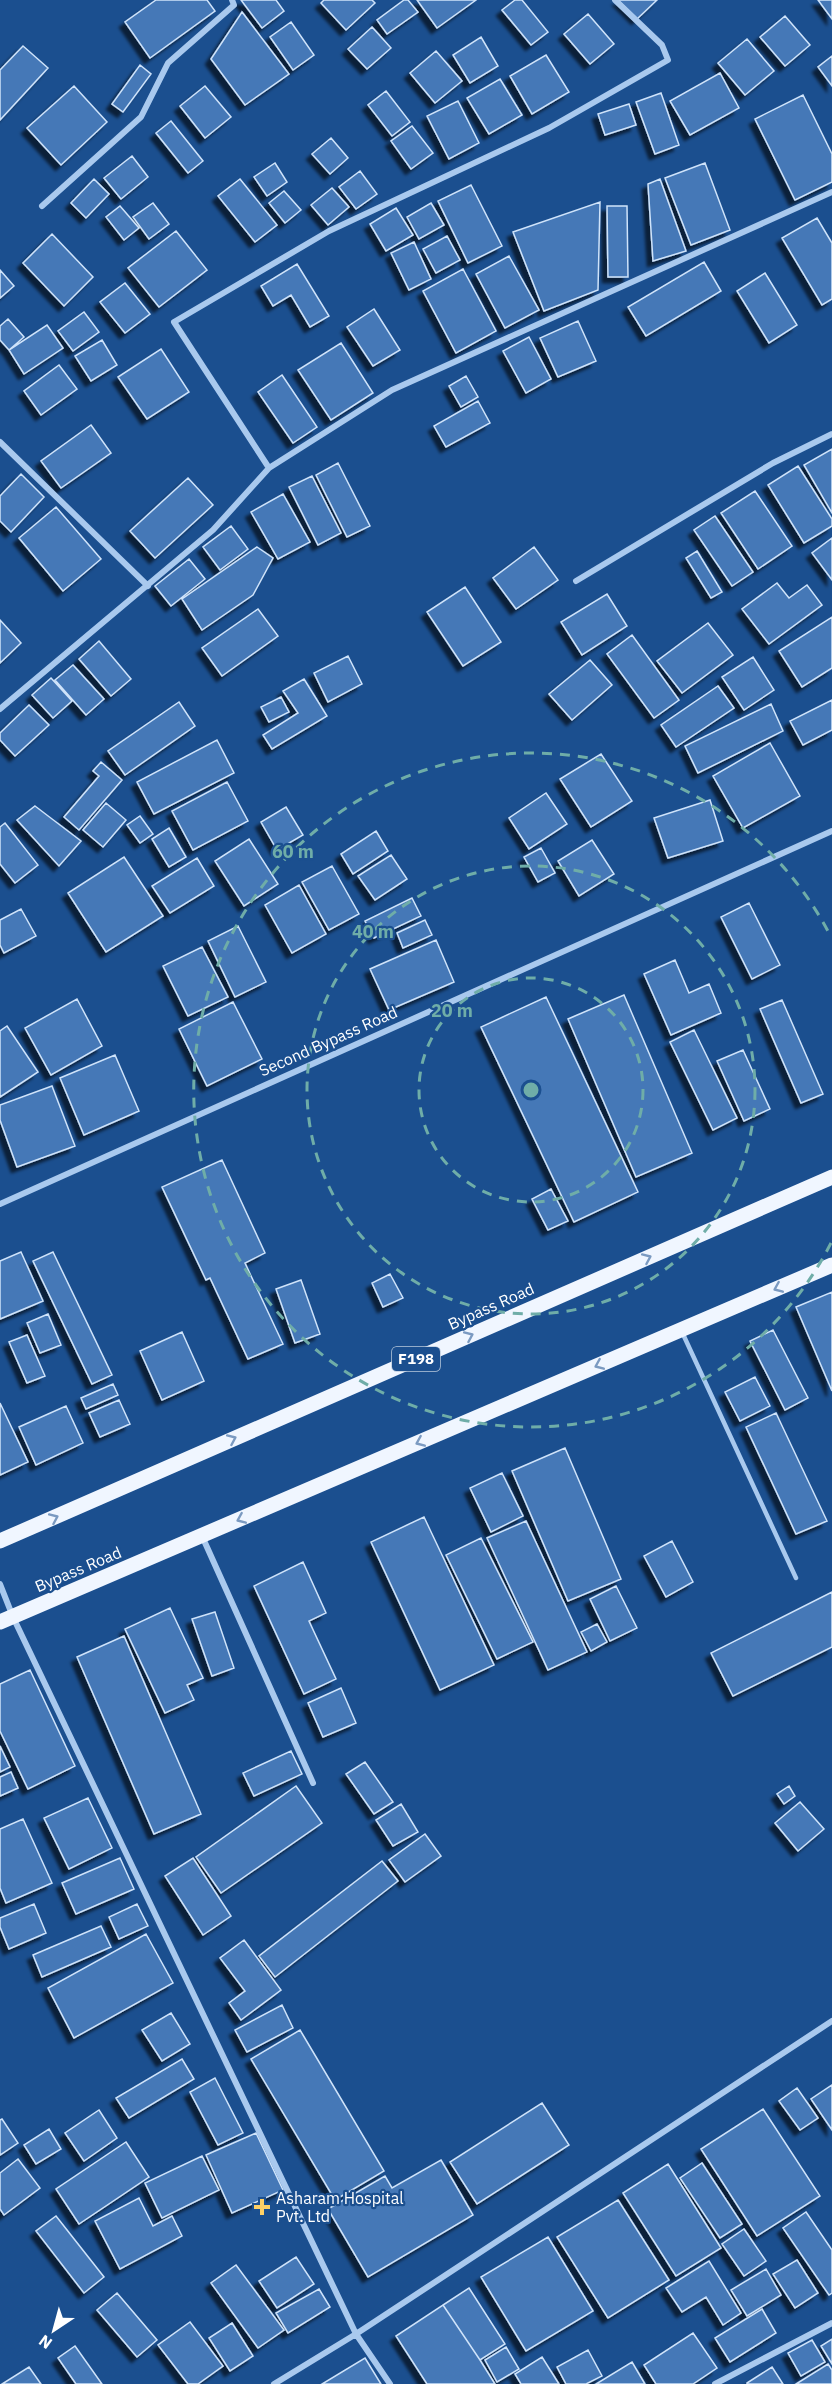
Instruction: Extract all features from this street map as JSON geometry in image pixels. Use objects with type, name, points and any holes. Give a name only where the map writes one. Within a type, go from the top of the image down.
[{"type":"main road","name":"Bypass Road","points":[[0,1541],[832,1177]]},
{"type":"main road","name":"Bypass Road","points":[[6,1620],[832,1265]]},
{"type":"street","points":[[42,206],[141,117],[168,63],[234,5],[232,0]]},
{"type":"street","points":[[269,468],[174,322],[329,231],[549,128],[668,60],[662,45],[615,0]]},
{"type":"street","points":[[0,710],[213,530],[269,468],[392,390],[832,192]]},
{"type":"street","points":[[576,581],[773,464],[832,434]]},
{"type":"street","points":[[0,442],[148,586]]},
{"type":"street","name":"Second Bypass Road","points":[[0,1204],[832,831]]},
{"type":"street","points":[[202,1536],[314,1783]]},
{"type":"street","points":[[0,1584],[6,1620],[356,2334],[390,2384]]},
{"type":"street","points":[[274,2384],[356,2334],[832,2021]]},
{"type":"street","points":[[715,2384],[832,2323]]},
{"type":"lane","points":[[681,1330],[796,1578]]},
{"type":"building","points":[[156,0],[207,0],[215,11],[150,58],[125,22]]},
{"type":"building","points":[[241,0],[276,0],[284,11],[262,28]]},
{"type":"building","points":[[324,0],[372,0],[375,3],[346,30],[321,3]]},
{"type":"building","points":[[404,0],[408,0],[418,12],[387,34],[377,20]]},
{"type":"building","points":[[417,0],[476,0],[437,28]]},
{"type":"building","points":[[515,0],[522,0],[548,32],[531,45],[502,10]]},
{"type":"building","points":[[618,0],[657,0],[637,19]]},
{"type":"building","points":[[818,0],[832,0],[832,19]]},
{"type":"building","points":[[242,12],[289,74],[245,105],[211,59]]},
{"type":"building","points":[[588,14],[614,44],[590,64],[564,34]]},
{"type":"building","points":[[785,16],[810,45],[785,66],[760,37]]},
{"type":"building","points":[[291,22],[314,55],[293,70],[270,37]]},
{"type":"building","points":[[372,27],[391,48],[367,69],[348,49]]},
{"type":"building","points":[[481,37],[498,66],[470,83],[453,55]]},
{"type":"building","points":[[747,39],[774,71],[745,95],[718,63]]},
{"type":"building","points":[[23,46],[48,68],[0,120],[0,70]]},
{"type":"building","points":[[436,51],[462,81],[435,103],[410,73]]},
{"type":"building","points":[[546,55],[569,92],[532,114],[510,76]]},
{"type":"building","points":[[832,56],[832,86],[818,67]]},
{"type":"building","points":[[140,65],[151,74],[123,112],[112,104]]},
{"type":"building","points":[[720,73],[739,108],[690,135],[670,101]]},
{"type":"building","points":[[500,79],[522,115],[489,134],[467,98]]},
{"type":"building","points":[[74,86],[107,122],[61,165],[27,128]]},
{"type":"building","points":[[205,86],[231,117],[205,138],[180,106]]},
{"type":"building","points":[[386,91],[410,122],[392,136],[368,105]]},
{"type":"building","points":[[661,93],[679,145],[655,154],[636,102]]},
{"type":"building","points":[[803,95],[832,154],[832,182],[795,200],[755,119]]},
{"type":"building","points":[[458,101],[479,143],[449,159],[427,116]]},
{"type":"building","points":[[629,104],[636,125],[605,135],[598,114]]},
{"type":"building","points":[[171,121],[203,161],[188,173],[156,133]]},
{"type":"building","points":[[412,126],[433,153],[411,169],[391,141]]},
{"type":"building","points":[[331,138],[348,158],[330,174],[312,154]]},
{"type":"building","points":[[132,156],[148,177],[121,199],[104,178]]},
{"type":"building","points":[[275,163],[287,182],[267,196],[254,177]]},
{"type":"building","points":[[705,163],[730,230],[691,245],[665,178]]},
{"type":"building","points":[[360,171],[377,194],[356,209],[339,187]]},
{"type":"building","points":[[94,179],[109,194],[86,218],[71,203]]},
{"type":"building","points":[[240,179],[277,225],[255,242],[218,196]]},
{"type":"building","points":[[660,179],[686,251],[653,261],[648,184]]},
{"type":"building","points":[[471,185],[502,246],[468,263],[438,201]]},
{"type":"building","points":[[332,188],[349,207],[328,225],[311,205]]},
{"type":"building","points":[[284,191],[301,210],[285,223],[269,203]]},
{"type":"building","points":[[600,202],[598,290],[544,311],[513,232]]},
{"type":"building","points":[[153,203],[169,224],[149,239],[133,217]]},
{"type":"building","points":[[431,203],[444,225],[419,239],[407,217]]},
{"type":"building","points":[[120,206],[139,228],[124,240],[106,217]]},
{"type":"building","points":[[607,206],[627,206],[628,277],[608,277]]},
{"type":"building","points":[[396,208],[413,235],[386,251],[370,224]]},
{"type":"building","points":[[817,218],[832,243],[832,299],[822,305],[782,238]]},
{"type":"building","points":[[176,231],[207,270],[159,307],[128,268]]},
{"type":"building","points":[[52,234],[93,277],[64,306],[23,263]]},
{"type":"building","points":[[447,236],[460,260],[436,273],[423,249]]},
{"type":"building","points":[[414,242],[431,279],[409,290],[391,253]]},
{"type":"building","points":[[509,256],[539,310],[505,328],[476,274]]},
{"type":"building","points":[[704,262],[721,291],[646,336],[628,307]]},
{"type":"building","points":[[297,264],[329,316],[310,327],[291,295],[273,306],[261,286]]},
{"type":"building","points":[[463,269],[496,331],[456,353],[423,291]]},
{"type":"building","points":[[0,270],[14,286],[0,298]]},
{"type":"building","points":[[765,273],[797,325],[769,343],[737,291]]},
{"type":"building","points":[[125,283],[150,314],[125,333],[100,302]]},
{"type":"building","points":[[374,309],[400,350],[373,366],[347,327]]},
{"type":"building","points":[[84,312],[99,332],[73,351],[58,331]]},
{"type":"building","points":[[8,319],[24,337],[9,350],[0,340],[0,326]]},
{"type":"building","points":[[578,321],[596,361],[558,377],[540,338]]},
{"type":"building","points":[[47,325],[63,348],[24,374],[9,350]]},
{"type":"building","points":[[529,337],[551,379],[526,393],[503,351]]},
{"type":"building","points":[[102,340],[117,365],[91,381],[75,356]]},
{"type":"building","points":[[341,343],[373,393],[331,420],[298,370]]},
{"type":"building","points":[[161,349],[189,392],[147,419],[118,377]]},
{"type":"building","points":[[59,365],[77,389],[41,415],[24,391]]},
{"type":"building","points":[[282,375],[317,427],[293,443],[258,392]]},
{"type":"building","points":[[466,376],[478,397],[461,407],[449,386]]},
{"type":"building","points":[[478,401],[490,423],[446,447],[434,426]]},
{"type":"building","points":[[91,425],[111,453],[61,488],[41,461]]},
{"type":"building","points":[[832,449],[832,513],[804,465]]},
{"type":"building","points":[[338,463],[370,526],[347,537],[316,475]]},
{"type":"building","points":[[798,466],[832,519],[832,526],[804,543],[768,485]]},
{"type":"building","points":[[21,474],[44,497],[11,532],[0,521],[0,496]]},
{"type":"building","points":[[312,476],[341,533],[318,545],[289,487]]},
{"type":"building","points":[[188,478],[213,505],[155,558],[130,531]]},
{"type":"building","points":[[755,491],[792,546],[758,569],[721,513]]},
{"type":"building","points":[[283,494],[310,542],[278,559],[251,512]]},
{"type":"building","points":[[56,507],[101,559],[63,591],[19,538]]},
{"type":"building","points":[[715,516],[753,572],[732,586],[694,530]]},
{"type":"building","points":[[231,526],[248,549],[220,570],[203,547]]},
{"type":"building","points":[[832,538],[832,580],[812,553]]},
{"type":"building","points":[[257,547],[273,558],[253,595],[202,630],[182,599]]},
{"type":"building","points":[[534,547],[558,580],[516,609],[493,578]]},
{"type":"building","points":[[697,551],[722,592],[711,598],[686,558]]},
{"type":"building","points":[[189,559],[205,579],[171,606],[155,586]]},
{"type":"building","points":[[777,583],[789,598],[807,585],[822,605],[769,644],[742,609]]},
{"type":"building","points":[[465,587],[501,642],[463,666],[427,612]]},
{"type":"building","points":[[607,594],[627,626],[582,655],[561,622]]},
{"type":"building","points":[[258,609],[278,636],[222,676],[202,648]]},
{"type":"building","points":[[832,617],[832,668],[802,687],[779,651]]},
{"type":"building","points":[[0,620],[21,643],[0,663]]},
{"type":"building","points":[[708,623],[733,655],[682,693],[657,661]]},
{"type":"building","points":[[632,635],[679,700],[654,718],[607,654]]},
{"type":"building","points":[[99,641],[131,679],[111,696],[79,659]]},
{"type":"building","points":[[348,656],[362,684],[328,702],[314,673]]},
{"type":"building","points":[[753,657],[774,690],[744,710],[722,677]]},
{"type":"building","points":[[590,660],[612,685],[572,720],[549,694]]},
{"type":"building","points":[[73,665],[104,699],[86,715],[55,680]]},
{"type":"building","points":[[51,678],[72,701],[53,718],[32,695]]},
{"type":"building","points":[[304,679],[327,716],[272,749],[263,735],[298,713],[283,691]]},
{"type":"building","points":[[718,686],[734,708],[676,747],[661,725]]},
{"type":"building","points":[[281,697],[289,712],[269,722],[261,707]]},
{"type":"building","points":[[832,700],[832,730],[803,745],[790,721]]},
{"type":"building","points":[[179,702],[195,726],[125,775],[108,751]]},
{"type":"building","points":[[771,704],[783,731],[698,773],[685,746]]},
{"type":"building","points":[[29,705],[49,725],[15,756],[0,740],[0,733]]},
{"type":"building","points":[[217,740],[234,773],[154,814],[137,782]]},
{"type":"building","points":[[770,743],[800,796],[743,828],[713,776]]},
{"type":"building","points":[[601,754],[632,801],[591,827],[560,779]]},
{"type":"building","points":[[101,762],[122,780],[79,830],[64,817],[99,776],[93,771]]},
{"type":"building","points":[[227,782],[248,821],[193,850],[172,811]]},
{"type":"building","points":[[546,793],[567,824],[529,849],[509,818]]},
{"type":"building","points":[[710,800],[723,841],[668,858],[654,818]]},
{"type":"building","points":[[106,803],[126,820],[103,847],[83,830]]},
{"type":"building","points":[[35,806],[81,841],[59,866],[17,820]]},
{"type":"building","points":[[286,807],[303,835],[277,850],[261,822]]},
{"type":"building","points":[[140,816],[153,834],[140,843],[127,825]]},
{"type":"building","points":[[5,823],[38,865],[15,883],[0,864],[0,827]]},
{"type":"building","points":[[169,828],[186,857],[169,867],[152,839]]},
{"type":"building","points":[[376,831],[388,851],[353,874],[341,854]]},
{"type":"building","points":[[249,839],[278,884],[244,906],[215,861]]},
{"type":"building","points":[[592,840],[614,874],[579,896],[558,861]]},
{"type":"building","points":[[541,848],[555,873],[538,882],[524,857]]},
{"type":"building","points":[[391,855],[407,879],[375,900],[358,876]]},
{"type":"building","points":[[124,857],[163,916],[106,952],[68,893]]},
{"type":"building","points":[[197,858],[214,886],[170,913],[152,886]]},
{"type":"building","points":[[332,866],[359,914],[329,930],[302,882]]},
{"type":"building","points":[[299,885],[326,934],[292,953],[265,905]]},
{"type":"building","points":[[412,898],[421,916],[374,938],[365,921]]},
{"type":"building","points":[[749,903],[780,965],[752,979],[721,917]]},
{"type":"building","points":[[21,909],[36,936],[4,953],[0,945],[0,920]]},
{"type":"building","points":[[425,920],[432,935],[403,948],[397,933]]},
{"type":"building","points":[[238,926],[266,982],[235,997],[208,941]]},
{"type":"building","points":[[436,940],[454,982],[389,1010],[370,969]]},
{"type":"building","points":[[202,947],[228,997],[188,1016],[163,966]]},
{"type":"building","points":[[675,960],[689,993],[709,984],[721,1013],[671,1035],[644,974]]},
{"type":"building","points":[[624,995],[692,1153],[636,1177],[568,1019]]},
{"type":"building","points":[[546,997],[638,1192],[574,1222],[481,1027]]},
{"type":"building","points":[[77,999],[102,1046],[51,1075],[25,1028]]},
{"type":"building","points":[[782,1000],[823,1094],[801,1103],[760,1009]]},
{"type":"building","points":[[233,1002],[262,1059],[207,1086],[179,1029]]},
{"type":"building","points":[[7,1026],[38,1072],[0,1097],[0,1031]]},
{"type":"building","points":[[694,1030],[737,1118],[713,1130],[670,1042]]},
{"type":"building","points":[[743,1050],[770,1109],[744,1121],[717,1061]]},
{"type":"building","points":[[115,1055],[139,1111],[84,1135],[60,1078]]},
{"type":"building","points":[[52,1086],[75,1146],[17,1167],[0,1120],[0,1105]]},
{"type":"building","points":[[222,1160],[265,1253],[245,1263],[283,1344],[248,1359],[210,1278],[206,1280],[162,1187]]},
{"type":"building","points":[[551,1189],[568,1221],[548,1230],[532,1199]]},
{"type":"building","points":[[21,1252],[43,1301],[0,1319],[0,1261]]},
{"type":"building","points":[[53,1252],[112,1375],[92,1384],[33,1261]]},
{"type":"building","points":[[390,1274],[403,1298],[383,1307],[372,1283]]},
{"type":"building","points":[[301,1280],[320,1334],[295,1343],[276,1289]]},
{"type":"building","points":[[832,1292],[832,1391],[796,1307]]},
{"type":"building","points":[[48,1314],[61,1345],[40,1353],[27,1323]]},
{"type":"building","points":[[773,1330],[808,1398],[785,1410],[750,1341]]},
{"type":"building","points":[[182,1332],[204,1381],[162,1400],[140,1351]]},
{"type":"building","points":[[27,1335],[45,1376],[27,1383],[9,1342]]},
{"type":"building","points":[[755,1377],[770,1406],[740,1421],[725,1392]]},
{"type":"building","points":[[113,1384],[118,1395],[86,1409],[81,1398]]},
{"type":"building","points":[[119,1400],[130,1424],[100,1437],[89,1413]]},
{"type":"building","points":[[0,1403],[28,1462],[0,1475]]},
{"type":"building","points":[[66,1406],[83,1443],[36,1465],[19,1427]]},
{"type":"building","points":[[776,1413],[827,1521],[796,1534],[746,1427]]},
{"type":"building","points":[[565,1448],[621,1579],[568,1601],[512,1471]]},
{"type":"building","points":[[502,1473],[523,1516],[491,1532],[470,1488]]},
{"type":"building","points":[[424,1517],[494,1665],[440,1690],[371,1542]]},
{"type":"building","points":[[526,1521],[587,1652],[548,1670],[487,1538]]},
{"type":"building","points":[[481,1538],[533,1642],[497,1659],[446,1555]]},
{"type":"building","points":[[672,1541],[693,1582],[666,1597],[644,1556]]},
{"type":"building","points":[[303,1562],[326,1613],[309,1621],[336,1679],[304,1694],[254,1586]]},
{"type":"building","points":[[616,1586],[637,1628],[610,1641],[590,1599]]},
{"type":"building","points":[[832,1592],[832,1647],[733,1696],[711,1653]]},
{"type":"building","points":[[170,1608],[203,1678],[187,1685],[194,1700],[165,1713],[125,1629]]},
{"type":"building","points":[[215,1612],[234,1668],[212,1676],[192,1619]]},
{"type":"building","points":[[597,1624],[607,1642],[591,1651],[581,1632]]},
{"type":"building","points":[[124,1636],[201,1814],[154,1834],[77,1657]]},
{"type":"building","points":[[30,1670],[75,1766],[28,1789],[0,1731],[0,1684]]},
{"type":"building","points":[[341,1688],[356,1723],[323,1737],[308,1703]]},
{"type":"building","points":[[0,1746],[10,1767],[0,1772]]},
{"type":"building","points":[[291,1751],[302,1774],[254,1796],[243,1773]]},
{"type":"building","points":[[365,1762],[393,1802],[374,1814],[346,1774]]},
{"type":"building","points":[[11,1772],[18,1788],[0,1796],[0,1777]]},
{"type":"building","points":[[296,1786],[322,1823],[221,1893],[196,1857]]},
{"type":"building","points":[[789,1786],[795,1796],[784,1804],[777,1794]]},
{"type":"building","points":[[88,1798],[112,1848],[69,1869],[44,1818]]},
{"type":"building","points":[[800,1802],[824,1829],[798,1851],[775,1823]]},
{"type":"building","points":[[401,1804],[418,1832],[393,1846],[376,1820]]},
{"type":"building","points":[[23,1819],[52,1883],[6,1903],[0,1888],[0,1829]]},
{"type":"building","points":[[425,1834],[441,1856],[405,1882],[389,1860]]},
{"type":"building","points":[[120,1858],[134,1889],[76,1914],[62,1883]]},
{"type":"building","points":[[193,1858],[231,1916],[203,1935],[165,1876]]},
{"type":"building","points":[[382,1861],[398,1881],[275,1977],[259,1956]]},
{"type":"building","points":[[34,1904],[46,1933],[9,1949],[0,1927],[0,1918]]},
{"type":"building","points":[[137,1904],[148,1926],[119,1939],[109,1917]]},
{"type":"building","points":[[101,1926],[111,1947],[42,1977],[33,1955]]},
{"type":"building","points":[[146,1934],[173,1983],[74,2038],[48,1988]]},
{"type":"building","points":[[244,1940],[281,1990],[241,2020],[229,2003],[245,1991],[220,1958]]},
{"type":"building","points":[[282,2005],[293,2028],[247,2052],[235,2030]]},
{"type":"building","points":[[171,2013],[190,2044],[162,2061],[142,2030]]},
{"type":"building","points":[[300,2030],[384,2171],[335,2200],[251,2059]]},
{"type":"building","points":[[182,2059],[194,2079],[129,2118],[116,2098]]},
{"type":"building","points":[[215,2078],[243,2133],[218,2145],[190,2092]]},
{"type":"building","points":[[832,2085],[832,2130],[811,2099]]},
{"type":"building","points":[[797,2088],[818,2118],[800,2130],[779,2101]]},
{"type":"building","points":[[542,2103],[569,2145],[477,2204],[450,2162]]},
{"type":"building","points":[[763,2109],[820,2196],[757,2236],[701,2149]]},
{"type":"building","points":[[99,2110],[117,2138],[84,2161],[65,2133]]},
{"type":"building","points":[[2,2119],[18,2143],[0,2155],[0,2120]]},
{"type":"building","points":[[49,2129],[61,2149],[36,2164],[24,2145]]},
{"type":"building","points":[[256,2133],[283,2190],[232,2213],[206,2155]]},
{"type":"building","points":[[126,2142],[149,2177],[79,2224],[56,2189]]},
{"type":"building","points":[[202,2156],[219,2190],[162,2218],[145,2183]]},
{"type":"building","points":[[18,2159],[40,2188],[4,2215],[0,2209],[0,2173]]},
{"type":"building","points":[[441,2160],[473,2215],[368,2277],[328,2209],[385,2176],[392,2188]]},
{"type":"building","points":[[702,2163],[742,2224],[720,2238],[680,2178]]},
{"type":"building","points":[[668,2164],[721,2248],[676,2276],[623,2193]]},
{"type":"building","points":[[139,2198],[153,2226],[172,2216],[182,2236],[120,2269],[95,2221]]},
{"type":"building","points":[[618,2200],[669,2280],[608,2318],[557,2237]]},
{"type":"building","points":[[806,2212],[832,2250],[832,2293],[829,2295],[783,2228]]},
{"type":"building","points":[[56,2216],[104,2277],[84,2293],[36,2231]]},
{"type":"building","points":[[744,2229],[766,2261],[744,2276],[722,2244]]},
{"type":"building","points":[[548,2237],[593,2311],[526,2351],[481,2277]]},
{"type":"building","points":[[296,2257],[314,2284],[277,2308],[259,2281]]},
{"type":"building","points":[[797,2260],[818,2293],[795,2308],[773,2274]]},
{"type":"building","points":[[709,2261],[741,2313],[723,2325],[706,2297],[682,2312],[666,2288]]},
{"type":"building","points":[[236,2265],[284,2330],[258,2348],[211,2283]]},
{"type":"building","points":[[766,2269],[781,2295],[747,2316],[731,2290]]},
{"type":"building","points":[[469,2288],[505,2344],[480,2360],[443,2305]]},
{"type":"building","points":[[319,2289],[330,2307],[288,2333],[276,2313]]},
{"type":"building","points":[[117,2293],[157,2340],[137,2357],[97,2310]]},
{"type":"building","points":[[443,2305],[495,2384],[427,2384],[396,2336]]},
{"type":"building","points":[[762,2309],[776,2333],[730,2362],[715,2338]]},
{"type":"building","points":[[190,2322],[223,2366],[198,2384],[188,2384],[158,2345]]},
{"type":"building","points":[[232,2323],[253,2356],[230,2371],[209,2338]]},
{"type":"building","points":[[693,2333],[717,2368],[693,2384],[656,2384],[644,2365]]},
{"type":"building","points":[[832,2339],[832,2364],[821,2346]]},
{"type":"building","points":[[812,2340],[825,2362],[801,2376],[788,2353]]},
{"type":"building","points":[[75,2346],[102,2384],[76,2384],[58,2358]]},
{"type":"building","points":[[506,2347],[519,2369],[497,2382],[485,2360]]},
{"type":"building","points":[[588,2350],[602,2376],[586,2384],[566,2384],[557,2367]]},
{"type":"building","points":[[542,2357],[559,2384],[521,2384],[515,2374]]},
{"type":"building","points":[[365,2358],[381,2384],[322,2384]]},
{"type":"building","points":[[632,2362],[645,2384],[596,2384]]},
{"type":"building","points":[[828,2364],[832,2370],[832,2384],[796,2384]]},
{"type":"building","points":[[29,2367],[41,2384],[2,2384]]},
{"type":"building","points":[[772,2367],[783,2384],[747,2384],[747,2383]]},
{"type":"place","name":"Asharam Hospital Pvt. Ltd","points":[[262,2207]]}]
